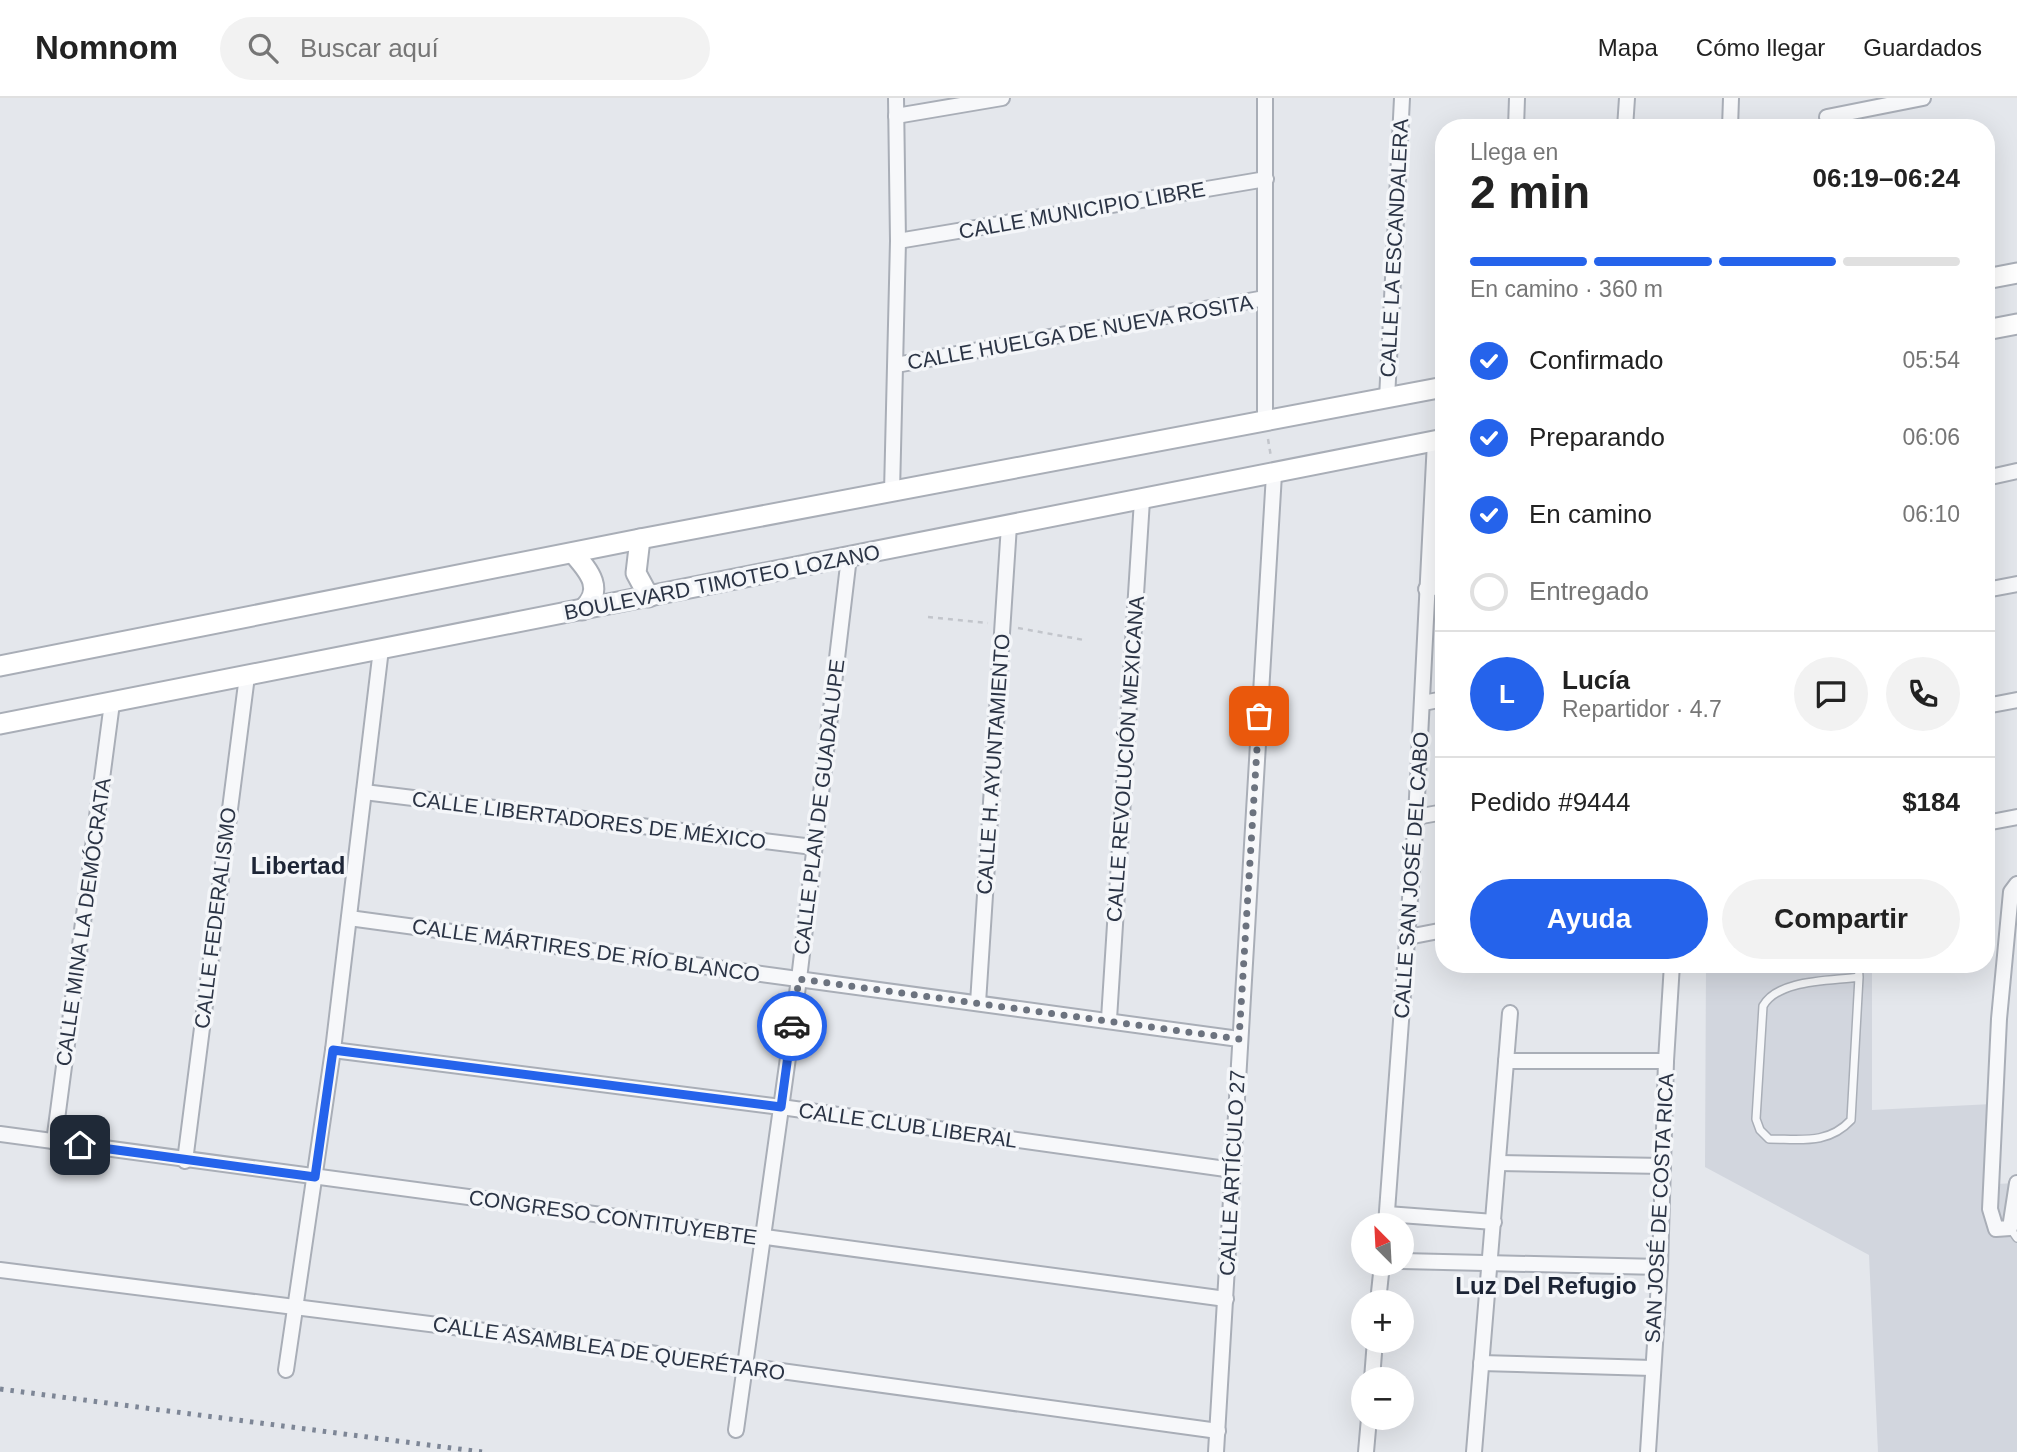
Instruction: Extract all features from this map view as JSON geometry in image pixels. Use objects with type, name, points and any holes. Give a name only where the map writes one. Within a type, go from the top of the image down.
[{"type":"main road","points":[[1995,277],[2017,273]]},
{"type":"main road","points":[[1995,328],[2017,324]]},
{"type":"main road","points":[[0,666],[640,539],[1435,389]]},
{"type":"main road","name":"BOULEVARD TIMOTEO LOZANO","points":[[0,724],[1435,441]]},
{"type":"main road","points":[[640,539],[636,573],[649,597]]},
{"type":"main road","points":[[573,553],[594,582],[595,592],[591,603],[582,610]]},
{"type":"street","points":[[892,492],[898,241],[896,98]]},
{"type":"street","points":[[896,116],[1002,98]]},
{"type":"street","points":[[1265,98],[1265,422]]},
{"type":"street","name":"CALLE LA ESCANDALERA","points":[[1387,398],[1402,98]]},
{"type":"street","points":[[1516,119],[1517,98]]},
{"type":"street","points":[[1626,119],[1627,98]]},
{"type":"street","points":[[1730,119],[1731,98]]},
{"type":"street","points":[[1827,117],[1874,103],[1923,98]]},
{"type":"street","name":"CALLE MUNICIPIO LIBRE","points":[[898,241],[1266,179]]},
{"type":"street","name":"CALLE HUELGA DE NUEVA ROSITA","points":[[896,365],[1265,298]]},
{"type":"street","points":[[1995,476],[2017,471]]},
{"type":"street","name":"CALLE ARTÍCULO 27","points":[[1216,1452],[1274,474]]},
{"type":"street","name":"CALLE SAN JOSÉ DEL CABO","points":[[1387,1213],[1416,817],[1426,589],[1435,486]]},
{"type":"street","name":"CALLE REVOLUCIÓN MEXICANA","points":[[1109,1019],[1142,500]]},
{"type":"street","name":"CALLE H. AYUNTAMIENTO","points":[[978,1003],[1009,525]]},
{"type":"street","name":"CALLE PLAN DE GUADALUPE","points":[[736,1430],[799,979],[849,558]]},
{"type":"street","points":[[1995,588],[2017,584]]},
{"type":"street","points":[[1426,589],[1435,588]]},
{"type":"street","points":[[286,1370],[333,1050],[382,649]]},
{"type":"street","name":"CALLE FEDERALISMO","points":[[185,1161],[247,676]]},
{"type":"street","points":[[1995,704],[2017,700]]},
{"type":"street","points":[[1423,704],[1435,701]]},
{"type":"street","name":"CALLE MINA LA DEMÓCRATA","points":[[54,1142],[112,703]]},
{"type":"street","name":"CALLE LIBERTADORES DE MÉXICO","points":[[364,792],[813,847]]},
{"type":"street","points":[[1416,817],[1435,814]]},
{"type":"street","points":[[1995,821],[2017,817]]},
{"type":"street","points":[[2017,884],[2011,891],[2003,965],[1990,1209],[1996,1228],[2014,1233],[2017,1183]]},
{"type":"street","name":"CALLE MÁRTIRES DE RÍO BLANCO","points":[[349,918],[1109,1019],[1239,1039]]},
{"type":"street","points":[[1408,937],[1435,932]]},
{"type":"street","name":"SAN JOSÉ DE COSTA RICA","points":[[1648,1452],[1660,1267],[1671,973]]},
{"type":"street","points":[[1474,1452],[1510,1013]]},
{"type":"street","name":"CALLE CLUB LIBERAL","points":[[333,1050],[781,1107],[1233,1170]]},
{"type":"street","points":[[1506,1060],[1666,1060]]},
{"type":"street","name":"CONGRESO CONTITUYEBTE","points":[[0,1134],[1226,1299]]},
{"type":"street","points":[[1499,1163],[1663,1166]]},
{"type":"street","points":[[1414,1221],[1494,1222]]},
{"type":"street","points":[[1414,1261],[1660,1267]]},
{"type":"street","name":"CALLE ASAMBLEA DE QUERÉTARO","points":[[0,1270],[296,1306],[1218,1431]]},
{"type":"street","points":[[1481,1363],[1652,1368]]},
{"type":"street","points":[[1366,1452],[1367,1430]]},
{"type":"lane","points":[[1859,973],[1859,977],[1851,1120],[1840,1132],[1823,1139],[1769,1139],[1760,1130],[1756,1119],[1763,1006],[1768,997],[1780,989],[1859,977]]},
{"type":"path","points":[[1265,422],[1274,474]]},
{"type":"shaded area","points":[[1706,973],[1872,973],[1872,1110],[1992,1104],[1996,1184],[2017,1183],[2017,1452],[1878,1452],[1869,1255],[1705,1167]]},
{"type":"railway","points":[[0,1389],[482,1452]]},
{"type":"way so far","points":[[792,1026],[799,979],[1109,1019],[1239,1039],[1259,716]]},
{"type":"district","name":"Libertad","points":[[298,865]]},
{"type":"district","name":"Luz Del Refugio","points":[[1546,1285]]},
{"type":"route","points":[[80,1145],[315,1177],[333,1050],[781,1107],[792,1026]]}]
